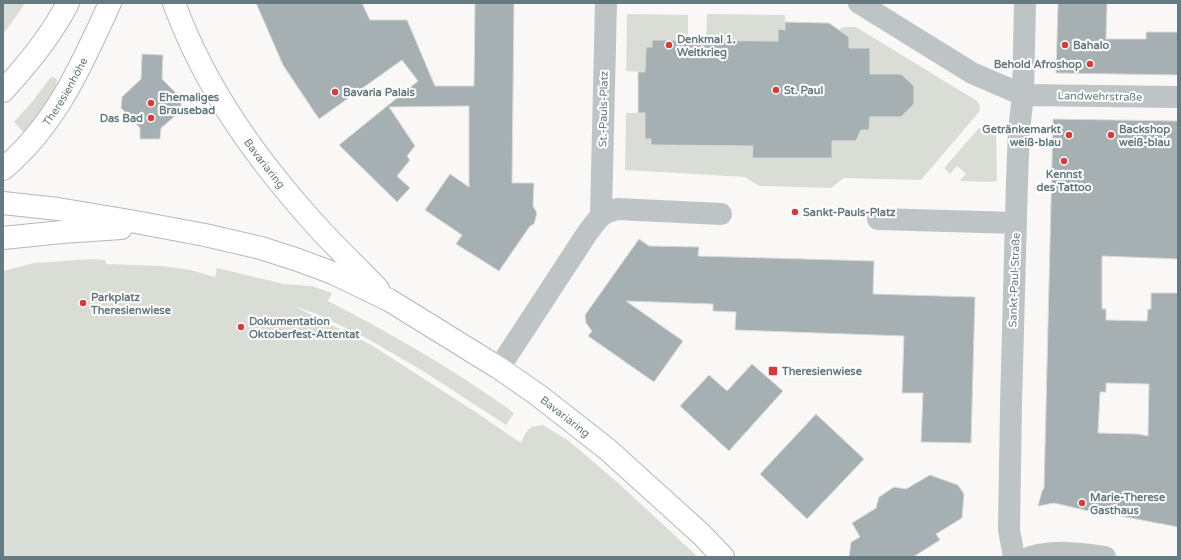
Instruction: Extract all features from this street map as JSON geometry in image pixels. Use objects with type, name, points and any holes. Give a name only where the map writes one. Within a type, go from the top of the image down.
[{"type":"street","points":[[3,91],[22,71],[42,45],[68,3]]},
{"type":"street","name":"Theresienhöhe","points":[[3,169],[43,127],[65,96],[110,3]]},
{"type":"street","name":"Bavariaring","points":[[174,3],[191,46],[235,124],[287,191],[323,233],[389,300]]},
{"type":"street","name":"St.-Pauls-Platz","points":[[601,215],[606,3]]},
{"type":"street","points":[[859,3],[972,73],[1023,95]]},
{"type":"street","name":"Sankt-Paul-Straße","points":[[1014,557],[1009,530],[1010,412],[1019,130],[1023,95],[1025,3]]},
{"type":"street","name":"Landwehrstraße","points":[[1023,95],[1178,97]]},
{"type":"street","name":"Bavariaring","points":[[3,203],[77,212],[130,221],[261,248],[333,273],[389,300],[499,368],[607,449],[701,534],[723,557]]},
{"type":"street","points":[[499,368],[588,232],[601,215],[607,211],[618,209],[721,214]]},
{"type":"street","points":[[878,219],[1016,223]]},
{"type":"street","name":"Bavariaring","points":[[3,238],[83,230],[166,228]]},
{"type":"street","points":[[1030,557],[1044,553],[1074,552],[1105,557]]},
{"type":"shaded area","points":[[3,3],[25,3],[3,34]]},
{"type":"shaded area","points":[[627,14],[688,15],[688,40],[652,41],[646,72],[626,71]]},
{"type":"shaded area","points":[[707,14],[785,15],[785,30],[778,29],[778,47],[706,41]]},
{"type":"shaded area","points":[[843,27],[856,27],[977,101],[979,104],[979,112],[921,180],[844,178],[831,188],[759,186],[745,177],[625,170],[626,113],[645,113],[652,145],[671,144],[671,146],[676,146],[676,140],[705,140],[705,146],[710,146],[729,140],[729,146],[734,146],[734,140],[753,140],[753,158],[832,158],[832,141],[856,141],[861,130],[869,130],[870,117],[901,117],[914,104],[914,86],[901,74],[870,74],[849,48],[849,36],[839,36],[839,30]]},
{"type":"shaded area","points":[[53,77],[57,79],[53,91],[24,133],[14,122],[32,102],[50,78]]},
{"type":"shaded area","points":[[979,128],[996,128],[997,180],[994,182],[959,181],[966,174],[957,166],[950,174],[944,168]]},
{"type":"shaded area","points":[[93,259],[105,260],[106,264],[162,266],[191,270],[215,277],[217,268],[284,284],[312,286],[332,293],[328,301],[423,353],[492,397],[514,413],[506,425],[423,371],[366,338],[317,314],[294,306],[373,346],[521,443],[525,434],[531,427],[543,425],[569,441],[616,481],[698,557],[3,557],[3,271],[34,263]]},
{"type":"building","points":[[256,3],[362,3],[370,20],[407,20],[435,86],[474,86],[475,3],[514,3],[512,183],[534,183],[533,206],[537,213],[534,224],[530,226],[499,271],[456,244],[462,235],[425,210],[450,174],[469,187],[469,106],[389,107],[415,146],[407,156],[410,160],[397,176],[410,188],[397,202],[339,145],[418,81],[402,60],[319,119],[283,65]]},
{"type":"building","points":[[1058,3],[1107,3],[1106,39],[1146,39],[1146,32],[1178,32],[1178,75],[1056,73]]},
{"type":"building","name":"St. Paul","points":[[785,22],[829,23],[849,37],[849,48],[870,48],[870,74],[901,74],[914,86],[914,104],[901,117],[870,117],[869,130],[861,130],[856,141],[832,141],[832,158],[752,158],[753,146],[651,145],[651,139],[645,139],[645,113],[638,113],[638,72],[645,72],[646,47],[652,47],[652,40],[778,41],[778,29],[785,30]]},
{"type":"building","name":"Ehemaliges Brausebad","points":[[142,54],[163,55],[162,79],[176,93],[181,93],[181,111],[161,128],[160,139],[140,139],[140,128],[121,108],[122,97],[141,79]]},
{"type":"building","points":[[1053,119],[1178,121],[1178,259],[1102,256],[1102,309],[1106,309],[1106,320],[1147,321],[1148,309],[1151,309],[1151,293],[1178,293],[1178,527],[1110,514],[1110,516],[1054,503],[1038,506],[1044,488]],"holes":[[[1106,383],[1149,384],[1148,436],[1138,434],[1098,433],[1100,392],[1106,392]]]},
{"type":"building","points":[[639,239],[649,246],[699,247],[698,256],[874,261],[873,294],[975,297],[971,443],[921,442],[923,393],[902,393],[904,336],[735,330],[736,312],[713,311],[713,304],[626,301],[683,341],[654,382],[588,336],[592,331],[586,323],[585,315]]},
{"type":"building","points":[[752,364],[783,391],[729,451],[680,406],[709,375],[727,391]]},
{"type":"building","points":[[816,414],[864,459],[807,519],[760,474]]},
{"type":"building","points":[[930,475],[958,485],[964,494],[962,518],[936,534],[940,540],[913,557],[849,557],[851,542],[860,537],[852,523],[876,508],[879,497],[894,487],[906,489]]},
{"type":"place","name":"Denkmal 1. Weltkrieg","points":[[669,45]]},
{"type":"place","name":"Bahalo","points":[[1065,45]]},
{"type":"place","name":"Behold Afroshop","points":[[1090,64]]},
{"type":"place","name":"St. Paul","points":[[776,90]]},
{"type":"place","name":"Bavaria Palais","points":[[335,92]]},
{"type":"place","name":"Ehemaliges Brausebad","points":[[151,103]]},
{"type":"place","name":"Das Bad","points":[[151,118]]},
{"type":"place","name":"Getränkemarkt weiß-blau","points":[[1069,135]]},
{"type":"place","name":"Backshop weiß-blau","points":[[1111,135]]},
{"type":"place","name":"Kennst des Tattoo","points":[[1064,161]]},
{"type":"place","name":"Sankt-Pauls-Platz","points":[[795,212]]},
{"type":"place","name":"Parkplatz Theresienwiese","points":[[83,303]]},
{"type":"place","name":"Dokumentation Oktoberfest-Attentat","points":[[241,327]]},
{"type":"place","name":"Theresienwiese","points":[[773,371]]},
{"type":"place","name":"Marie-Therese Gasthaus","points":[[1082,503]]}]
